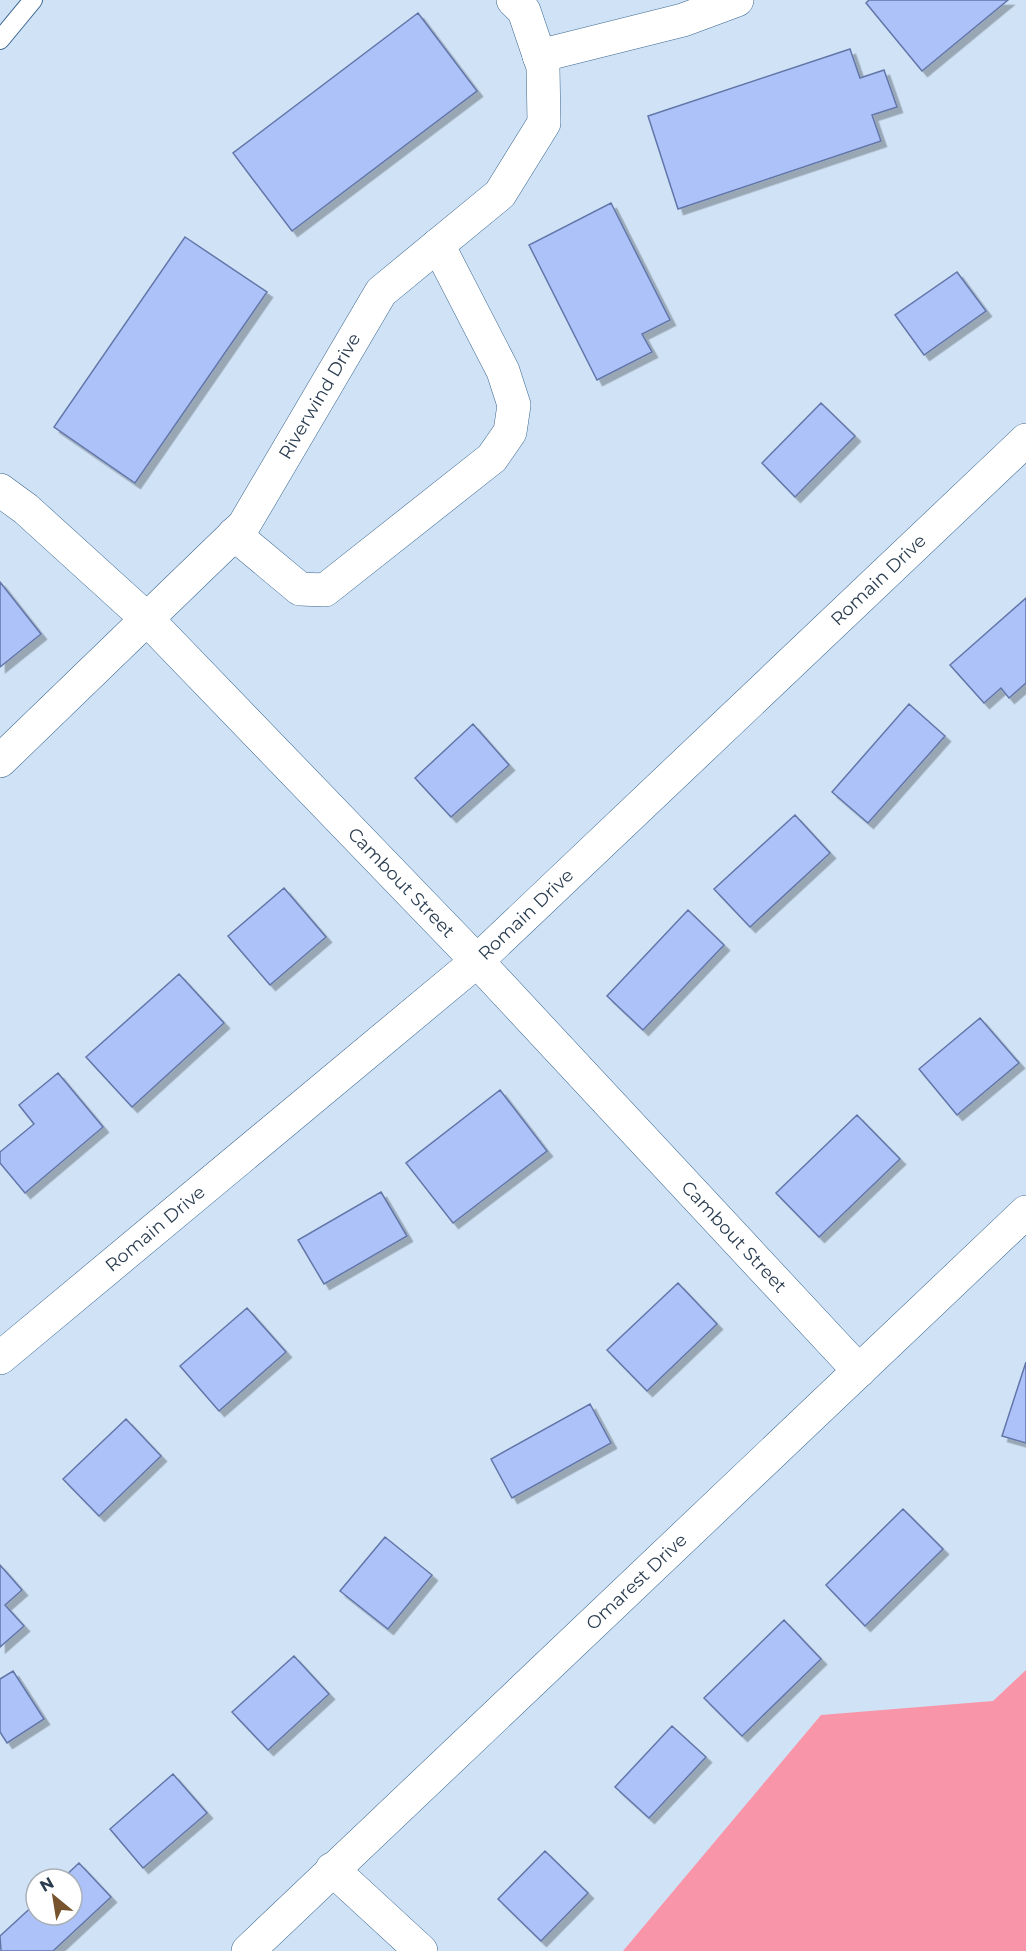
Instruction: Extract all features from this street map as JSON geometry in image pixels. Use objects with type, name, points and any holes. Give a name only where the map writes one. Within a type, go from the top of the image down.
[{"type":"street","name":"Riverwind Drive","points":[[0,761],[244,525],[381,292],[500,194],[544,123],[543,67],[524,11],[513,0]]},
{"type":"street","points":[[539,56],[683,20],[702,6],[737,0]]},
{"type":"street","points":[[234,534],[300,589],[325,590],[492,458],[510,432],[514,405],[503,371],[438,245]]},
{"type":"street","name":"Romain Drive","points":[[0,1358],[477,961],[1026,440]]},
{"type":"street","name":"Cambout Street","points":[[0,490],[26,509],[146,618],[477,961],[859,1371]]},
{"type":"street","name":"Omarest Drive","points":[[248,1951],[1026,1212]]},
{"type":"street","points":[[332,1869],[421,1951]]},
{"type":"lane","points":[[0,40],[33,0]]},
{"type":"shaded area","points":[[1026,1670],[1026,1951],[623,1951],[821,1715],[993,1701]]},
{"type":"building","points":[[869,0],[1008,0],[922,71],[866,3]]},
{"type":"building","points":[[418,13],[477,91],[292,231],[233,153]]},
{"type":"building","points":[[850,49],[860,78],[884,70],[897,107],[872,115],[881,141],[678,209],[648,116]]},
{"type":"building","points":[[611,203],[670,320],[642,334],[652,352],[597,380],[529,245]]},
{"type":"building","points":[[185,237],[267,292],[135,483],[54,427]]},
{"type":"building","points":[[957,272],[986,311],[924,355],[895,315]]},
{"type":"building","points":[[821,403],[855,436],[795,497],[762,463]]},
{"type":"building","points":[[0,582],[41,634],[0,667]]},
{"type":"building","points":[[1026,598],[1026,683],[1009,698],[1001,688],[984,703],[950,665]]},
{"type":"building","points":[[909,704],[945,736],[868,823],[832,792]]},
{"type":"building","points":[[473,724],[509,765],[451,817],[415,778]]},
{"type":"building","points":[[795,815],[830,853],[750,927],[714,889]]},
{"type":"building","points":[[284,888],[326,937],[270,985],[228,936]]},
{"type":"building","points":[[688,910],[724,945],[643,1030],[607,996]]},
{"type":"building","points":[[179,974],[224,1023],[132,1107],[86,1057]]},
{"type":"building","points":[[980,1018],[1019,1063],[957,1115],[919,1069]]},
{"type":"building","points":[[58,1073],[103,1127],[25,1193],[0,1163],[0,1152],[34,1124],[19,1105]]},
{"type":"building","points":[[500,1090],[547,1151],[453,1223],[406,1163]]},
{"type":"building","points":[[857,1115],[900,1159],[819,1237],[776,1193]]},
{"type":"building","points":[[381,1192],[407,1236],[324,1284],[298,1240]]},
{"type":"building","points":[[678,1283],[717,1324],[647,1391],[607,1350]]},
{"type":"building","points":[[247,1308],[286,1352],[219,1411],[180,1366]]},
{"type":"building","points":[[1026,1362],[1026,1443],[1002,1436]]},
{"type":"building","points":[[590,1404],[611,1443],[512,1498],[491,1459]]},
{"type":"building","points":[[126,1419],[161,1456],[99,1516],[63,1479]]},
{"type":"building","points":[[903,1509],[943,1549],[865,1626],[826,1585]]},
{"type":"building","points":[[385,1537],[432,1575],[388,1629],[340,1591]]},
{"type":"building","points":[[0,1565],[22,1590],[5,1605],[24,1626],[0,1647]]},
{"type":"building","points":[[784,1620],[821,1659],[742,1736],[704,1698]]},
{"type":"building","points":[[294,1656],[329,1694],[268,1750],[232,1712]]},
{"type":"building","points":[[13,1671],[44,1719],[7,1743],[0,1732],[0,1679]]},
{"type":"building","points":[[672,1726],[706,1757],[649,1818],[615,1787]]},
{"type":"building","points":[[173,1774],[207,1813],[143,1868],[110,1829]]},
{"type":"building","points":[[545,1851],[588,1893],[541,1941],[498,1899]]},
{"type":"building","points":[[84,1868],[111,1897],[84,1922]]},
{"type":"building","points":[[24,1914],[24,1927],[79,1927],[53,1951],[1,1951],[0,1936]]}]
